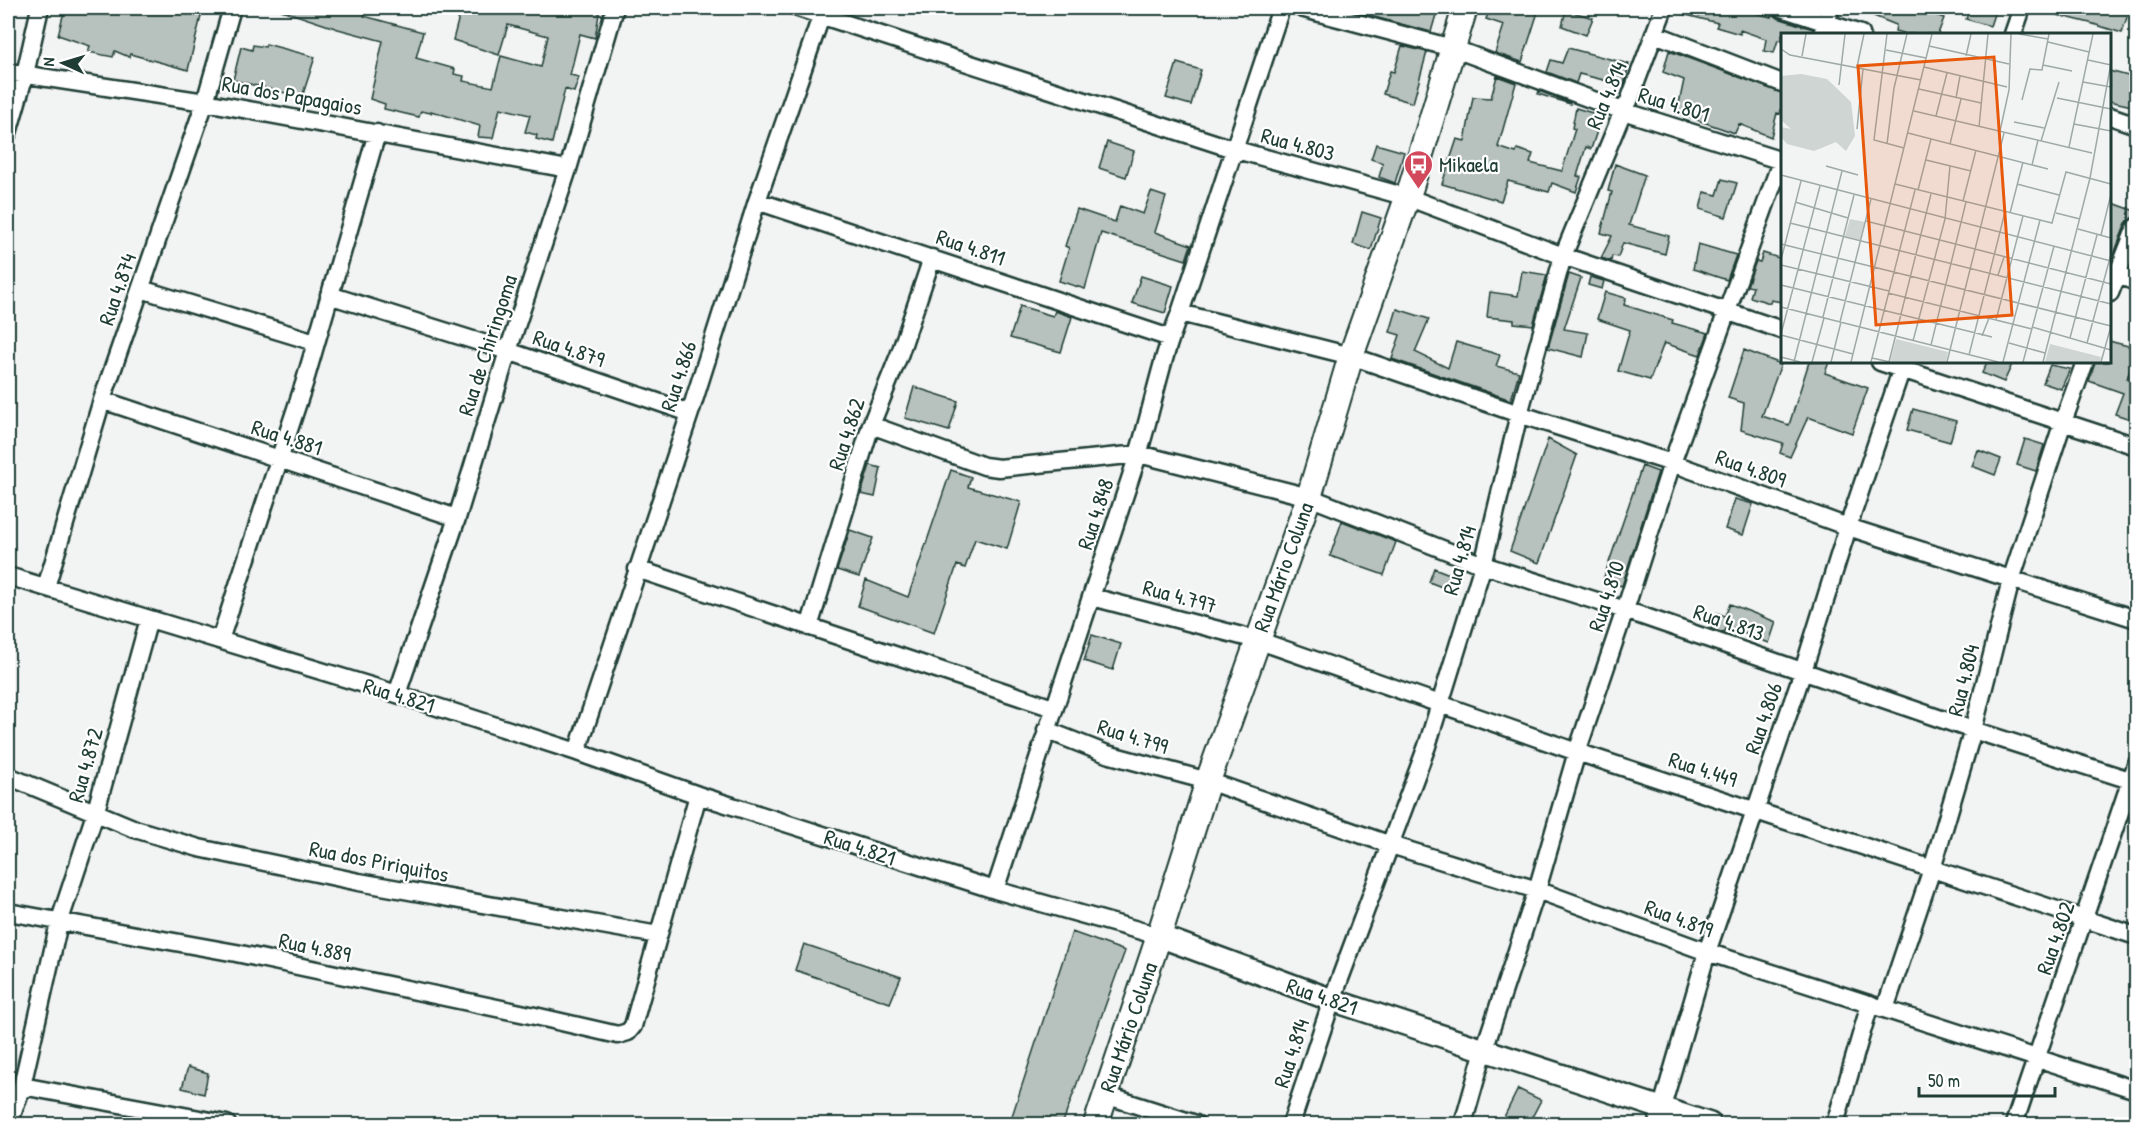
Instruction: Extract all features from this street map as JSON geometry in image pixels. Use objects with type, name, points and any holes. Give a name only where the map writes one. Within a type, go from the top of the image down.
[{"type":"main road","name":"Rua Mário Coluna","points":[[1096,1125],[1208,781],[1309,497],[1351,356],[1407,197],[1465,8]]},
{"type":"street","points":[[8,133],[25,75],[40,8]]},
{"type":"street","name":"Rua 4.874","points":[[46,587],[102,400],[206,102],[232,8]]},
{"type":"street","name":"Rua de Chiringoma","points":[[397,694],[457,518],[508,351],[568,169],[615,8]]},
{"type":"street","name":"Rua 4.803","points":[[798,8],[823,11],[1233,149],[1407,197],[1563,256],[1781,330]]},
{"type":"street","name":"Rua 4.848","points":[[995,890],[1053,708],[1139,454],[1170,338],[1281,8]]},
{"type":"street","name":"Rua 4.801","points":[[1301,8],[1452,48],[1623,111],[1781,160]]},
{"type":"street","name":"Rua 4.814","points":[[1291,1125],[1332,1000],[1427,746],[1483,565],[1519,414],[1563,256],[1629,101],[1664,8]]},
{"type":"street","points":[[1781,8],[1858,33]]},
{"type":"street","points":[[2013,33],[2022,8]]},
{"type":"street","name":"Rua 4.866","points":[[577,752],[690,413],[757,201],[823,11]]},
{"type":"street","points":[[1655,34],[1781,83]]},
{"type":"street","name":"Rua dos Papagaios","points":[[8,72],[206,102],[568,169]]},
{"type":"street","points":[[2111,117],[2136,125]]},
{"type":"street","points":[[220,640],[281,458],[377,133]]},
{"type":"street","name":"Rua 4.810","points":[[1463,1125],[1484,1050],[1537,890],[1577,752],[1672,463],[1781,163]]},
{"type":"street","name":"Rua 4.811","points":[[757,201],[1170,338]]},
{"type":"street","points":[[2136,227],[2113,274],[2136,282]]},
{"type":"street","name":"Rua 4.862","points":[[809,627],[871,425],[933,258]]},
{"type":"street","points":[[141,289],[315,342]]},
{"type":"street","name":"Rua 4.879","points":[[329,295],[508,351],[690,413]]},
{"type":"street","name":"Rua 4.809","points":[[1180,313],[1351,356],[1519,414],[1672,463],[1848,526],[2136,619]]},
{"type":"street","points":[[1888,363],[1903,365],[2136,446]]},
{"type":"street","name":"Rua 4.804","points":[[1835,1125],[1932,869],[1973,730],[2012,580],[2085,363]]},
{"type":"street","name":"Rua 4.806","points":[[1659,1117],[1707,952],[1803,671],[1848,526],[1903,365]]},
{"type":"street","name":"Rua 4.881","points":[[102,400],[457,518]]},
{"type":"street","name":"Rua 4.813","points":[[871,425],[984,466],[999,468],[1139,454],[1309,497],[1483,565],[1625,610],[1973,730],[2135,776]]},
{"type":"street","points":[[637,569],[1053,708]]},
{"type":"street","name":"Rua 4.821","points":[[8,576],[397,694],[577,752],[698,795],[995,890],[1159,936],[1332,1000],[1484,1050],[1659,1117],[1710,1125]]},
{"type":"street","name":"Rua 4.797","points":[[1092,597],[1257,640]]},
{"type":"street","name":"Rua 4.872","points":[[9,1125],[22,1086],[59,922],[95,814],[149,618]]},
{"type":"street","name":"Rua 4.449","points":[[1257,640],[1577,752],[2136,936]]},
{"type":"street","name":"Rua 4.799","points":[[1046,730],[1107,754],[1208,781]]},
{"type":"street","name":"Rua dos Piriquitos","points":[[8,776],[135,830],[199,848],[358,882],[658,935]]},
{"type":"street","name":"Rua 4.802","points":[[2014,1125],[2135,776]]},
{"type":"street","name":"Rua 4.819","points":[[1208,781],[1391,845],[1537,890],[1707,952],[2136,1090]]},
{"type":"street","points":[[658,935],[698,795]]},
{"type":"street","name":"Rua 4.889","points":[[8,912],[236,953],[624,1035],[633,1026],[658,935]]},
{"type":"street","points":[[22,1086],[227,1125]]},
{"type":"street","points":[[1106,1095],[1196,1125]]},
{"type":"building","points":[[65,8],[203,8],[188,70],[130,54],[129,57],[115,51],[113,57],[88,52],[90,46],[58,35]]},
{"type":"building","points":[[281,8],[366,8],[364,16],[423,32],[416,58],[455,69],[454,74],[464,76],[463,81],[493,87],[501,56],[541,67],[548,36],[508,25],[499,55],[453,40],[460,13],[470,16],[472,8],[600,8],[595,38],[580,34],[570,75],[579,77],[574,92],[565,89],[552,143],[536,139],[537,135],[525,132],[530,115],[500,108],[493,138],[478,137],[480,126],[431,111],[431,113],[421,111],[419,117],[384,109],[385,104],[370,99],[383,41],[338,29],[281,10]]},
{"type":"building","points":[[1354,8],[1438,8],[1431,32],[1367,15]]},
{"type":"building","points":[[1490,8],[1525,8],[1538,12],[1522,62],[1495,53],[1504,25],[1486,19]]},
{"type":"building","points":[[1679,8],[1736,8],[1771,17],[1772,12],[1778,18],[1813,29],[1812,33],[1781,33],[1781,41],[1778,40],[1774,53],[1764,51],[1766,39],[1740,30],[1740,34],[1716,27],[1718,23],[1678,13]]},
{"type":"building","points":[[1854,8],[1925,8],[1924,11],[1944,18],[1938,33],[1902,33],[1895,31],[1896,25]]},
{"type":"building","points":[[1970,8],[1996,8],[1990,26],[1966,19]]},
{"type":"building","points":[[2046,8],[2130,8],[2122,33],[2045,12]]},
{"type":"building","points":[[1566,10],[1593,18],[1586,35],[1562,26]]},
{"type":"building","points":[[266,44],[315,57],[302,97],[233,80],[241,47],[252,50],[253,45],[265,47]]},
{"type":"building","points":[[1402,46],[1427,52],[1413,103],[1383,94],[1390,71],[1394,72]]},
{"type":"building","points":[[1568,48],[1629,64],[1624,85],[1579,74],[1576,83],[1547,72],[1551,60],[1562,63]]},
{"type":"building","points":[[1669,51],[1781,93],[1781,110],[1780,114],[1777,113],[1771,137],[1739,124],[1735,133],[1677,113],[1684,80],[1663,72]]},
{"type":"building","points":[[1177,63],[1201,70],[1191,105],[1166,98]]},
{"type":"building","points":[[2111,72],[2136,78],[2132,106],[2111,101]]},
{"type":"building","points":[[1497,76],[1516,83],[1498,147],[1516,153],[1517,149],[1533,154],[1530,163],[1562,171],[1575,129],[1572,128],[1576,108],[1602,116],[1591,149],[1586,147],[1577,176],[1581,177],[1576,192],[1552,183],[1549,192],[1508,181],[1501,201],[1442,184],[1457,139],[1465,141],[1473,97],[1491,98]]},
{"type":"building","points":[[1539,91],[1570,103],[1570,104],[1538,94]]},
{"type":"building","points":[[1107,142],[1134,151],[1126,177],[1099,168]]},
{"type":"building","points":[[1376,144],[1404,152],[1395,183],[1379,177],[1383,163],[1371,159]]},
{"type":"building","points":[[1615,164],[1645,175],[1629,225],[1669,236],[1665,254],[1623,243],[1618,257],[1612,256],[1611,261],[1601,258],[1612,236],[1601,233],[1612,192],[1608,191]]},
{"type":"building","points":[[1722,179],[1737,183],[1726,217],[1700,209],[1704,192],[1717,195]]},
{"type":"building","points":[[1151,192],[1166,197],[1155,232],[1191,245],[1186,260],[1101,233],[1085,289],[1059,281],[1069,248],[1065,246],[1077,209],[1115,222],[1120,206],[1143,214]]},
{"type":"building","points":[[2113,203],[2135,211],[2133,217],[2126,223],[2111,262]]},
{"type":"building","points":[[1362,212],[1381,218],[1371,250],[1353,244]]},
{"type":"building","points":[[1698,244],[1736,255],[1727,280],[1693,269]]},
{"type":"building","points":[[1763,253],[1781,259],[1781,302],[1771,300],[1770,303],[1750,297],[1753,287],[1747,286],[1756,261],[1760,262]]},
{"type":"building","points":[[1522,271],[1547,275],[1533,325],[1487,317],[1490,292],[1518,296]]},
{"type":"building","points":[[1569,274],[1581,278],[1564,329],[1588,333],[1583,357],[1548,348]]},
{"type":"building","points":[[1141,276],[1173,286],[1165,313],[1132,303]]},
{"type":"building","points":[[1590,277],[1604,281],[1602,289],[1588,285]]},
{"type":"building","points":[[1605,292],[1626,298],[1624,305],[1673,320],[1672,323],[1708,333],[1700,355],[1664,343],[1650,380],[1618,371],[1630,330],[1597,319]]},
{"type":"building","points":[[1020,306],[1053,316],[1055,311],[1072,317],[1061,352],[1010,338]]},
{"type":"building","points":[[1397,309],[1429,319],[1415,352],[1448,368],[1456,342],[1500,355],[1496,366],[1519,372],[1511,400],[1392,359],[1400,335],[1390,332]]},
{"type":"building","points":[[2111,342],[2136,348],[2127,379],[2135,359],[2136,421],[2115,414],[2123,393],[2089,381],[2095,363],[2111,363]]},
{"type":"building","points":[[1744,350],[1781,364],[1762,416],[1789,425],[1809,363],[1829,363],[1825,373],[1868,388],[1852,433],[1808,417],[1790,457],[1780,453],[1783,443],[1741,430],[1744,403],[1728,398]]},
{"type":"building","points":[[1987,363],[2013,363],[2004,382],[1982,373]]},
{"type":"building","points":[[2050,365],[2070,369],[2061,389],[2043,383]]},
{"type":"building","points":[[914,387],[958,401],[949,431],[905,418]]},
{"type":"building","points":[[1913,409],[1956,421],[1950,442],[1907,430]]},
{"type":"building","points":[[1548,439],[1577,455],[1539,563],[1510,551]]},
{"type":"building","points":[[2025,439],[2044,445],[2036,471],[2017,465]]},
{"type":"building","points":[[1978,450],[2001,459],[1995,475],[1972,466]]},
{"type":"building","points":[[870,465],[881,468],[875,497],[861,494]]},
{"type":"building","points":[[1642,466],[1658,472],[1622,586],[1603,580]]},
{"type":"building","points":[[951,470],[971,477],[968,487],[1021,502],[1007,549],[975,539],[965,568],[957,565],[934,633],[858,606],[866,580],[908,597]]},
{"type":"building","points":[[1735,499],[1753,504],[1743,535],[1725,529]]},
{"type":"building","points":[[1342,521],[1396,542],[1384,575],[1330,556]]},
{"type":"building","points":[[850,530],[873,538],[859,577],[837,570]]},
{"type":"building","points":[[1434,568],[1452,575],[1447,589],[1429,582]]},
{"type":"building","points":[[1730,604],[1776,622],[1769,643],[1727,627],[1724,633],[1711,629],[1717,613],[1725,616]]},
{"type":"building","points":[[1092,635],[1121,644],[1113,670],[1084,661]]},
{"type":"building","points":[[1072,932],[1125,951],[1062,1125],[1024,1125],[1011,1119]]},
{"type":"building","points":[[804,944],[901,977],[890,1003],[795,970]]},
{"type":"building","points":[[188,1067],[208,1073],[204,1094],[182,1088]]},
{"type":"building","points":[[1518,1089],[1541,1100],[1528,1125],[1500,1125]]},
{"type":"place","name":"Mikaela","points":[[1418,190]]}]
